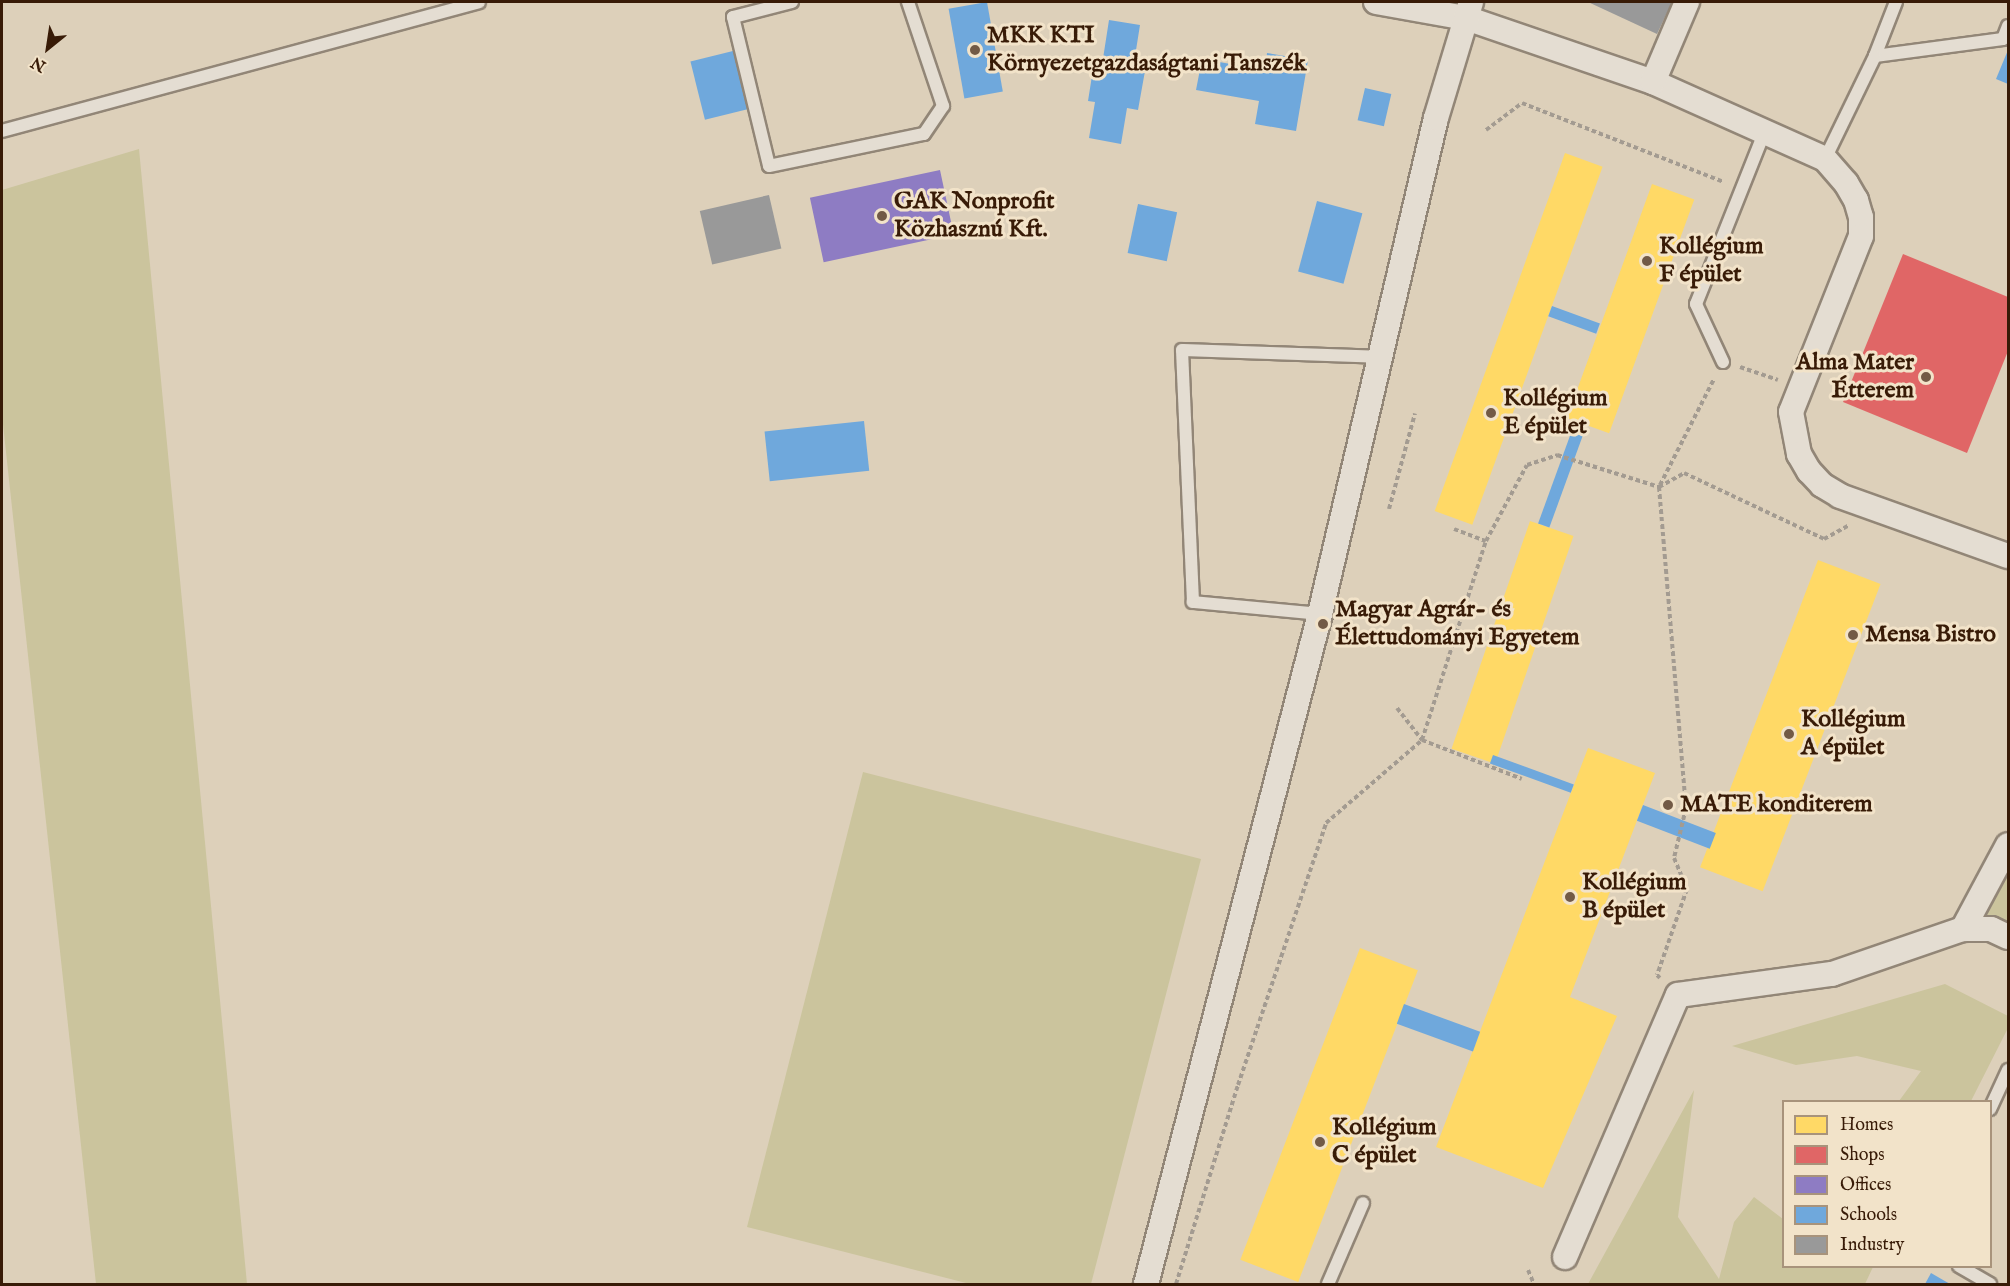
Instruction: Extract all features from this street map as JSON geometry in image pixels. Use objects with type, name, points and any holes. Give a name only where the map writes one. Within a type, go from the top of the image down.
[{"type":"street","points":[[1376,2],[1469,10],[1653,82],[1825,159],[1846,183],[1856,200],[1862,217],[1861,236],[1799,387],[1791,412],[1793,435],[1798,454],[1822,485],[1840,496],[1876,511],[2008,556]]},
{"type":"street","points":[[1653,82],[1687,2]]},
{"type":"street","points":[[1146,1284],[1320,614],[1436,118],[1469,10]]},
{"type":"street","points":[[1963,929],[2008,845]]},
{"type":"street","points":[[1565,1257],[1678,994],[1832,974],[1963,929],[1991,929],[2008,938]]},
{"type":"lane","points":[[2,131],[479,2]]},
{"type":"lane","points":[[792,2],[733,17],[769,166],[924,134],[943,106],[908,2]]},
{"type":"lane","points":[[1825,159],[1875,56],[1896,2]]},
{"type":"lane","points":[[1875,56],[2003,39],[2008,26]]},
{"type":"lane","points":[[1723,362],[1696,304],[1765,131]]},
{"type":"lane","points":[[1320,614],[1193,602],[1182,350],[1379,357]]},
{"type":"lane","points":[[1992,1105],[2008,1070]]},
{"type":"lane","points":[[1329,1284],[1363,1203]]},
{"type":"lane","points":[[1962,1268],[1990,1284]]},
{"type":"path","points":[[1486,130],[1522,103],[1741,189]]},
{"type":"path","points":[[1678,994],[1657,975],[1687,889],[1674,858],[1686,808],[1659,487],[1723,362],[1799,387]]},
{"type":"path","points":[[1389,509],[1415,413]]},
{"type":"path","points":[[1176,1284],[1238,1085],[1326,823],[1422,740],[1486,541],[1527,465],[1557,455],[1659,487],[1684,473],[1824,539],[1876,511]]},
{"type":"path","points":[[1454,529],[1486,541]]},
{"type":"path","points":[[1397,708],[1422,740],[1522,779]]},
{"type":"path","points":[[1528,1269],[1534,1284]]},
{"type":"shaded area","points":[[139,149],[247,1284],[96,1284],[2,415],[2,190]]},
{"type":"shaded area","points":[[863,772],[1201,859],[1091,1284],[970,1284],[747,1227]]},
{"type":"shaded area","points":[[2008,845],[2008,937],[1978,927]]},
{"type":"shaded area","points":[[1945,984],[2008,1016],[2008,1028],[1972,1100],[1900,1100],[1921,1071],[1857,1056],[1796,1065],[1732,1046]]},
{"type":"shaded area","points":[[1694,1090],[1678,1217],[1719,1279],[1734,1222],[1754,1197],[1782,1218],[1782,1268],[1873,1268],[1865,1284],[1588,1284]]},
{"type":"building: Homes","name":"Kollégium E épület","points":[[1565,153],[1603,167],[1472,525],[1435,511]]},
{"type":"building: Homes","name":"Kollégium F épület","points":[[1652,184],[1694,199],[1609,433],[1567,418]]},
{"type":"building: Homes","points":[[1530,521],[1573,536],[1495,764],[1452,749]]},
{"type":"building: Homes","name":"Kollégium A épület","points":[[1818,560],[1881,584],[1763,891],[1700,867]]},
{"type":"building: Homes","name":"Kollégium B épület","points":[[1588,748],[1655,773],[1570,997],[1617,1016],[1543,1188],[1436,1147]]},
{"type":"building: Homes","name":"Kollégium C épület","points":[[1360,948],[1418,970],[1298,1282],[1240,1260]]},
{"type":"building: Shops","name":"Alma Mater Étterem","points":[[1903,254],[2008,297],[2008,351],[1967,453],[1843,402]]},
{"type":"building: Offices","name":"GAK Nonprofit Közhasznú Kft.","points":[[940,170],[954,235],[824,262],[810,198]]},
{"type":"building: Schools","name":"MKK KTI Környezetgazdaságtani Tanszék","points":[[987,2],[1003,92],[964,98],[949,9]]},
{"type":"building: Schools","points":[[1109,20],[1140,25],[1133,69],[1145,71],[1138,110],[1127,108],[1121,144],[1089,138],[1095,102],[1088,101],[1094,63],[1102,65]]},
{"type":"building: Schools","points":[[737,50],[752,108],[705,120],[690,62]]},
{"type":"building: Schools","points":[[2008,50],[2008,84],[1996,79]]},
{"type":"building: Schools","points":[[1267,53],[1308,60],[1296,131],[1255,124],[1259,101],[1196,90],[1202,59],[1265,70]]},
{"type":"building: Schools","points":[[1365,88],[1391,94],[1384,126],[1358,120]]},
{"type":"building: Schools","points":[[1317,201],[1362,213],[1344,284],[1298,272]]},
{"type":"building: Schools","points":[[1138,204],[1177,212],[1167,261],[1128,253]]},
{"type":"building: Schools","points":[[1552,306],[1600,323],[1596,334],[1548,316]]},
{"type":"building: Schools","points":[[864,421],[869,471],[770,481],[765,431]]},
{"type":"building: Schools","points":[[1575,422],[1586,426],[1549,528],[1538,523]]},
{"type":"building: Schools","points":[[1493,755],[1574,784],[1571,793],[1490,763]]},
{"type":"building: Schools","points":[[1643,805],[1716,833],[1710,849],[1637,821]]},
{"type":"building: Schools","points":[[1404,1004],[1480,1032],[1473,1051],[1397,1024]]},
{"type":"building: Schools","points":[[1931,1273],[1950,1284],[1925,1284]]},
{"type":"building: Industry","points":[[1588,2],[1672,2],[1657,34]]},
{"type":"building: Industry","points":[[769,195],[781,249],[712,265],[700,211]]},
{"type":"place","name":"MKK KTI Környezetgazdaságtani Tanszék","points":[[975,50]]},
{"type":"place","name":"GAK Nonprofit Közhasznú Kft.","points":[[882,216]]},
{"type":"place","name":"Kollégium F épület","points":[[1647,261]]},
{"type":"place","name":"Alma Mater Étterem","points":[[1926,377]]},
{"type":"place","name":"Kollégium E épület","points":[[1491,413]]},
{"type":"place","name":"Magyar Agrár- és Élettudományi Egyetem","points":[[1323,624]]},
{"type":"place","name":"Mensa Bistro","points":[[1853,635]]},
{"type":"place","name":"Kollégium A épület","points":[[1789,734]]},
{"type":"place","name":"MATE konditerem","points":[[1668,805]]},
{"type":"place","name":"Kollégium B épület","points":[[1570,897]]},
{"type":"place","name":"Kollégium C épület","points":[[1320,1142]]}]
